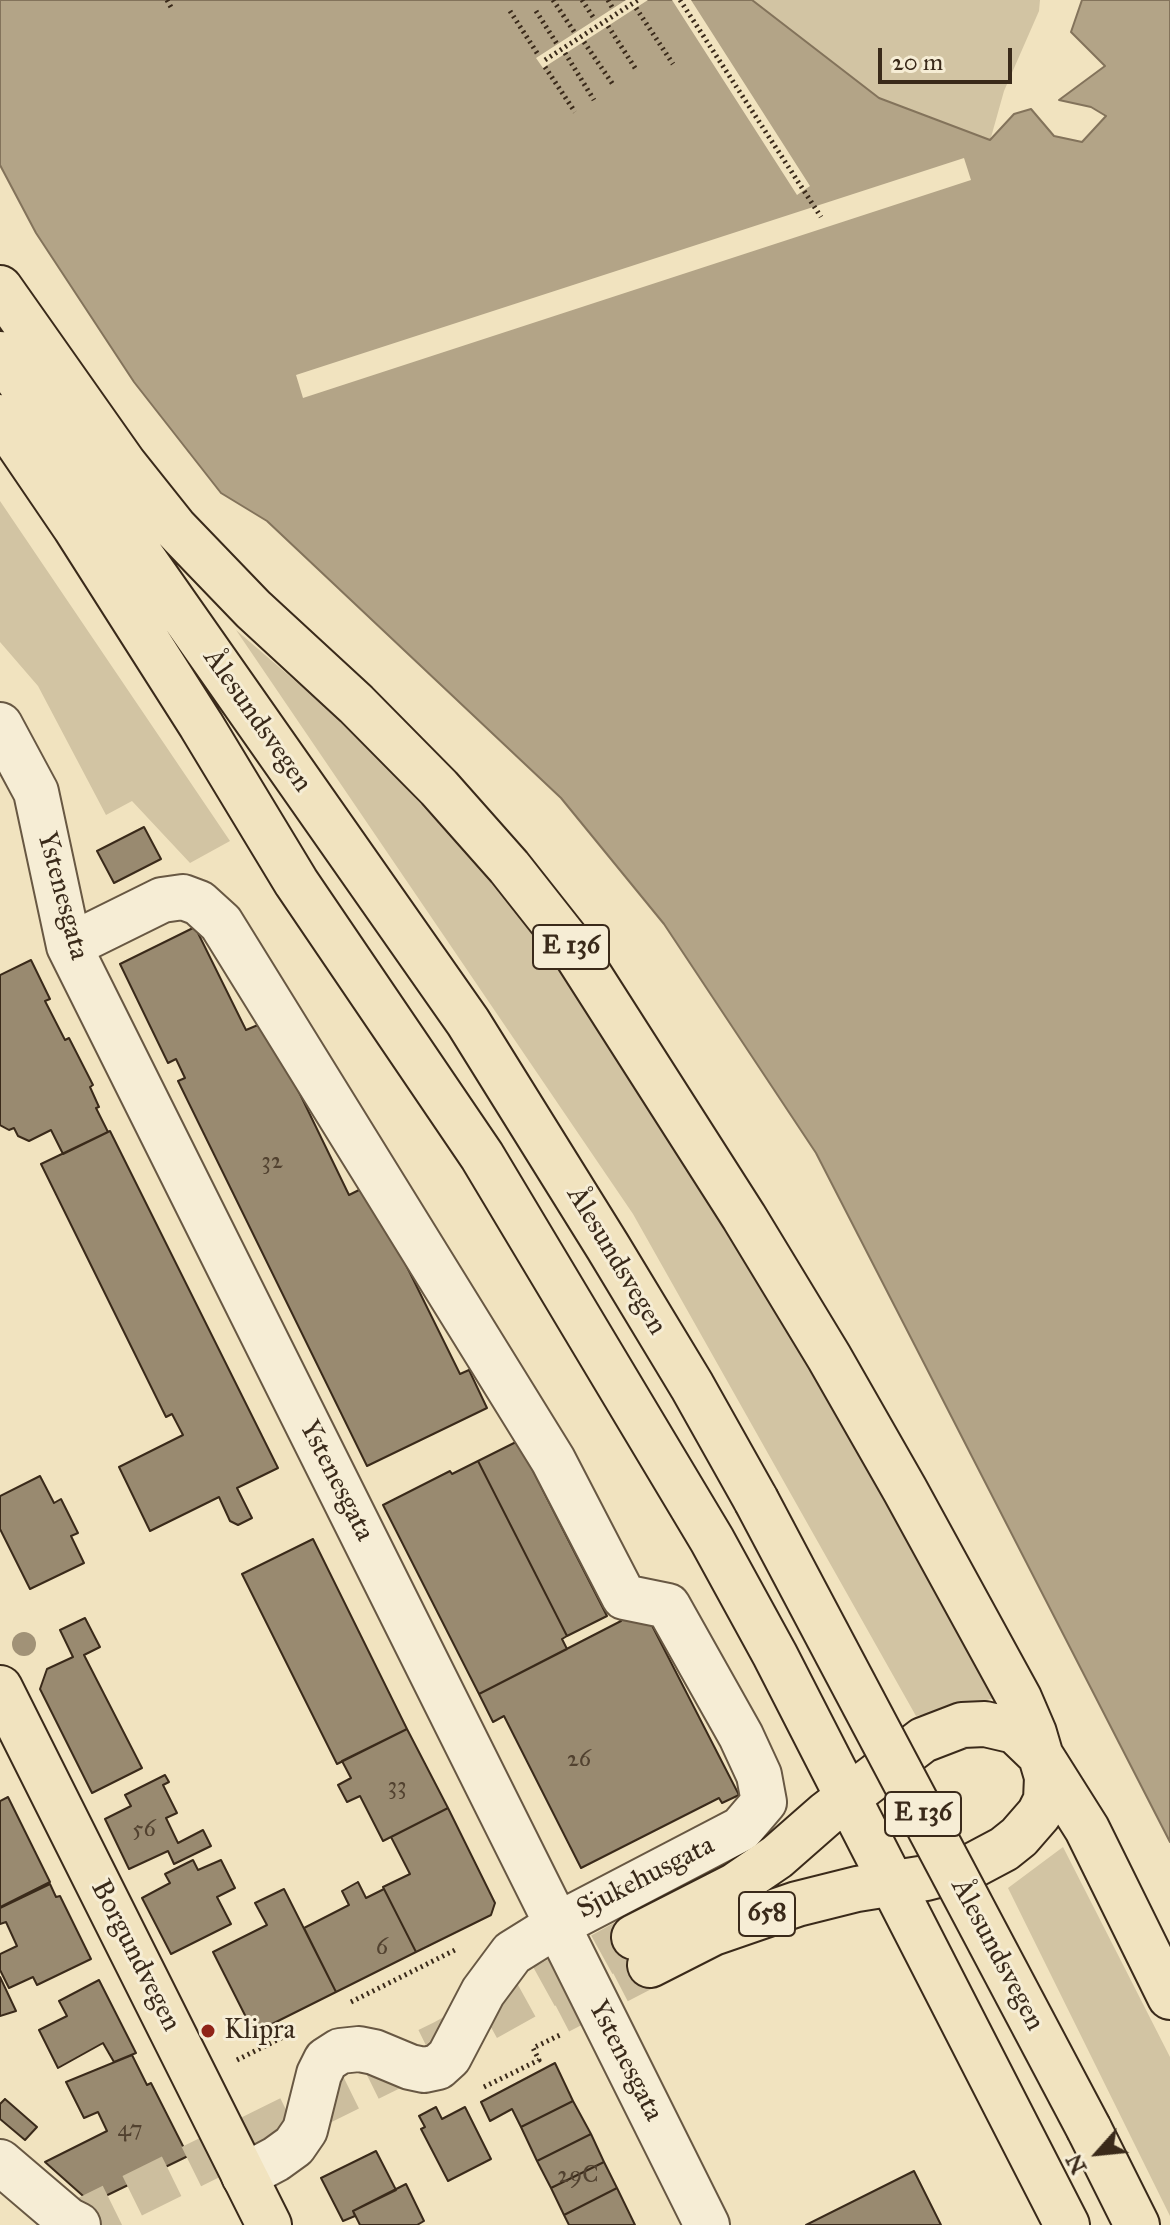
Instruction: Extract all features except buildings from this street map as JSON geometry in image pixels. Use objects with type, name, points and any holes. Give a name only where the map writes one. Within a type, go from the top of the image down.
[{"type":"main road","name":"E 136","points":[[0,288],[124,464],[175,528],[243,599],[356,704],[439,788],[509,867],[569,943],[744,1217],[836,1371],[1019,1698],[1047,1777],[1046,1800],[1039,1814],[1004,1849],[972,1866],[892,1883]]},
{"type":"main road","name":"Ålesundsvegen","points":[[0,354],[468,1022],[616,1260],[756,1500],[1137,2225]]},
{"type":"main road","name":"E 136","points":[[0,417],[75,527],[296,882],[482,1156],[712,1540],[775,1655],[1067,2225]]},
{"type":"main road","name":"Borgundvegen","points":[[0,1688],[269,2225]]},
{"type":"main road","name":"E 136","points":[[847,1798],[923,1740],[962,1725],[985,1724],[1015,1731],[1041,1756],[1087,1829],[1170,1997]]},
{"type":"main road","name":"658","points":[[847,1798],[777,1857],[642,1951],[713,1933],[797,1904],[892,1883]]},
{"type":"street","name":"Ystenesgata","points":[[0,725],[36,792],[69,946],[707,2225]]},
{"type":"street","name":"Sjukehusgata","points":[[69,946],[162,900],[183,897],[199,903],[221,923],[553,1460],[624,1597],[668,1606],[741,1736],[759,1775],[764,1802],[741,1829],[521,1946],[483,1992],[449,2057],[438,2067],[424,2070],[410,2067],[359,2049],[340,2051],[326,2060],[319,2074],[305,2130],[294,2146],[244,2176]]},
{"type":"street","points":[[0,2162],[78,2225]]},
{"type":"path","points":[[167,0],[172,9]]},
{"type":"path","points":[[553,0],[575,33]]},
{"type":"path","points":[[582,0],[595,20]]},
{"type":"path","points":[[608,0],[613,9]]},
{"type":"path","points":[[543,61],[638,0]]},
{"type":"path","points":[[680,0],[821,217]]},
{"type":"path","points":[[636,8],[673,64]]},
{"type":"path","points":[[510,11],[575,112]]},
{"type":"path","points":[[536,11],[557,44]]},
{"type":"path","points":[[608,26],[637,71]]},
{"type":"path","points":[[584,42],[614,86]]},
{"type":"path","points":[[565,53],[594,100]]},
{"type":"path","points":[[351,2003],[463,1946]]},
{"type":"path","points":[[197,2080],[295,2031]]},
{"type":"path","points":[[482,2088],[539,2060],[533,2048],[562,2034]]},
{"type":"shaded area","points":[[0,0],[752,0],[879,98],[990,140],[1014,114],[1031,109],[1054,136],[1082,142],[1106,116],[1091,107],[1059,100],[1105,66],[1071,32],[1082,0],[1170,0],[1170,1842],[816,1153],[664,924],[561,798],[267,521],[221,493],[134,382],[36,233],[0,165]]},
{"type":"shaded area","points":[[752,0],[1040,0],[1039,11],[1004,91],[990,141],[879,98]]},
{"type":"shaded area","points":[[0,501],[230,841],[190,863],[132,801],[106,815],[38,686],[0,642]]},
{"type":"shaded area","points":[[236,630],[350,728],[494,883],[601,1017],[892,1508],[996,1698],[916,1716],[633,1214]]},
{"type":"shaded area","points":[[1063,1847],[1170,2057],[1170,2216],[1008,1888]]},
{"type":"pier","points":[[626,0],[648,0],[543,68],[536,58]]},
{"type":"pier","points":[[672,0],[691,0],[810,186],[797,195]]},
{"type":"pier","points":[[964,158],[971,180],[303,398],[296,375]]},
{"type":"tunnel","points":[[73,2225],[444,2042],[634,1937]]},
{"type":"tunnel","points":[[559,2012],[650,1965]]},
{"type":"place","name":"Klipra","points":[[208,2031]]}]
